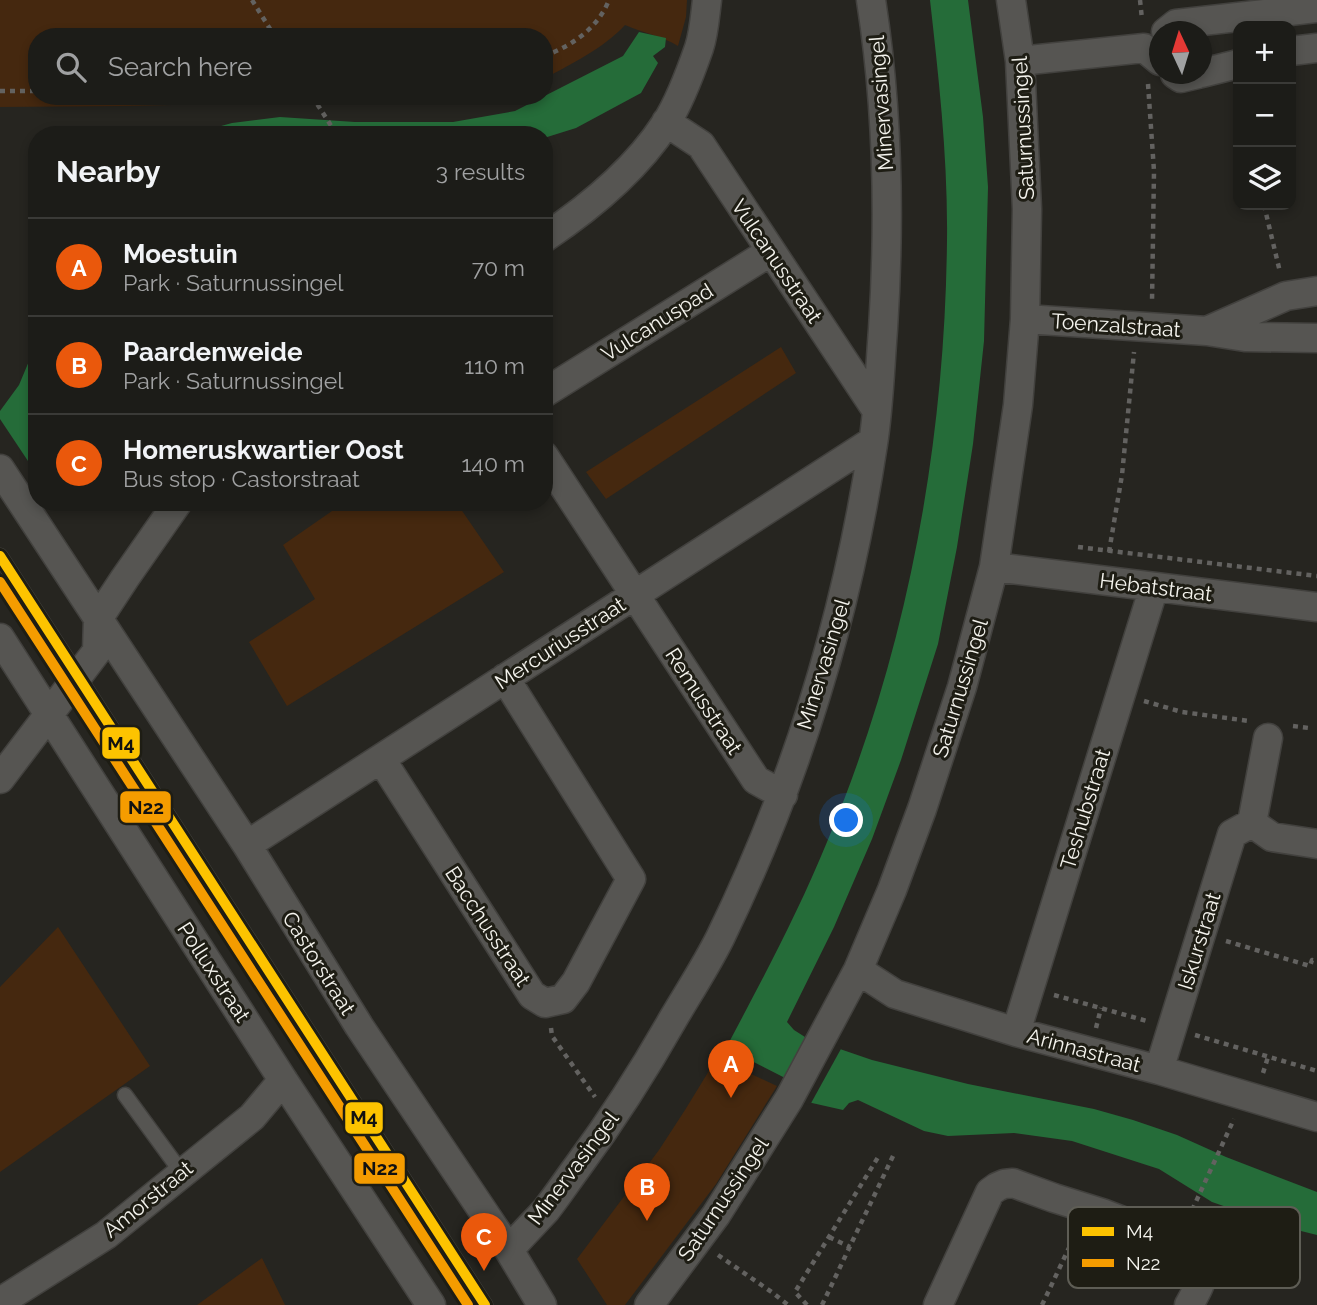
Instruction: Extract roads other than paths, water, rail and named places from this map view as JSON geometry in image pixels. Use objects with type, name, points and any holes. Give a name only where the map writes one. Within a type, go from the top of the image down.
[{"type":"street","points":[[553,231],[631,167],[666,122],[685,84],[699,46],[707,0]]},
{"type":"street","name":"Minervasingel","points":[[509,1250],[547,1208],[610,1120],[654,1052],[719,940],[783,795],[820,682],[845,592],[862,513],[877,411],[887,227],[886,159],[871,0]]},
{"type":"street","name":"Saturnussingel","points":[[649,1305],[716,1215],[789,1099],[858,970],[922,809],[962,687],[994,567],[1018,405],[1025,319],[1027,209],[1020,61],[1012,0]]},
{"type":"street","points":[[1202,21],[1317,8]]},
{"type":"street","points":[[1020,61],[1149,45]]},
{"type":"street","points":[[1296,50],[1317,48]]},
{"type":"street","points":[[1212,70],[1233,65]]},
{"type":"street","name":"Vulcanusstraat","points":[[666,122],[701,145],[877,411]]},
{"type":"street","name":"Vulcanuspad","points":[[553,387],[771,252]]},
{"type":"street","name":"Toenzalstraat","points":[[1207,331],[1286,296],[1317,290]]},
{"type":"street","name":"Toenzalstraat","points":[[1025,319],[1207,331],[1245,337],[1317,338]]},
{"type":"street","name":"Mercuriusstraat","points":[[247,845],[873,441]]},
{"type":"street","name":"Castorstraat","points":[[0,469],[247,845],[359,1026],[509,1250],[542,1305]]},
{"type":"street","name":"Remusstraat","points":[[553,470],[755,780],[783,795]]},
{"type":"street","points":[[0,779],[97,651],[98,619],[172,511]]},
{"type":"street","name":"Hebatstraat","points":[[994,567],[1317,607]]},
{"type":"street","name":"Teshubstraat","points":[[1016,1032],[1154,587]]},
{"type":"street","name":"Polluxstraat","points":[[0,638],[283,1080],[431,1305]]},
{"type":"street","name":"Bacchusstraat","points":[[381,759],[532,995],[545,1003],[563,999],[576,982],[631,879],[505,678]]},
{"type":"street","points":[[1270,728],[1252,823],[1272,836],[1317,844]]},
{"type":"street","name":"Iskurstraat","points":[[1159,1070],[1232,834],[1252,823]]},
{"type":"street","name":"Arinnastraat","points":[[858,970],[895,994],[1016,1032],[1317,1116]]},
{"type":"street","name":"Amorstraat","points":[[0,1302],[106,1235],[252,1117],[283,1080]]},
{"type":"street","points":[[938,1305],[986,1199],[997,1187],[1013,1184],[1085,1207]]},
{"type":"street","points":[[1189,1305],[1198,1288]]},
{"type":"lane","points":[[0,556],[485,1305]]},
{"type":"lane","points":[[125,1095],[182,1173]]},
{"type":"place","name":"Moestuin","points":[[731,1098]]},
{"type":"place","name":"Paardenweide","points":[[647,1221]]},
{"type":"place","name":"Homeruskwartier Oost","points":[[484,1271]]}]
